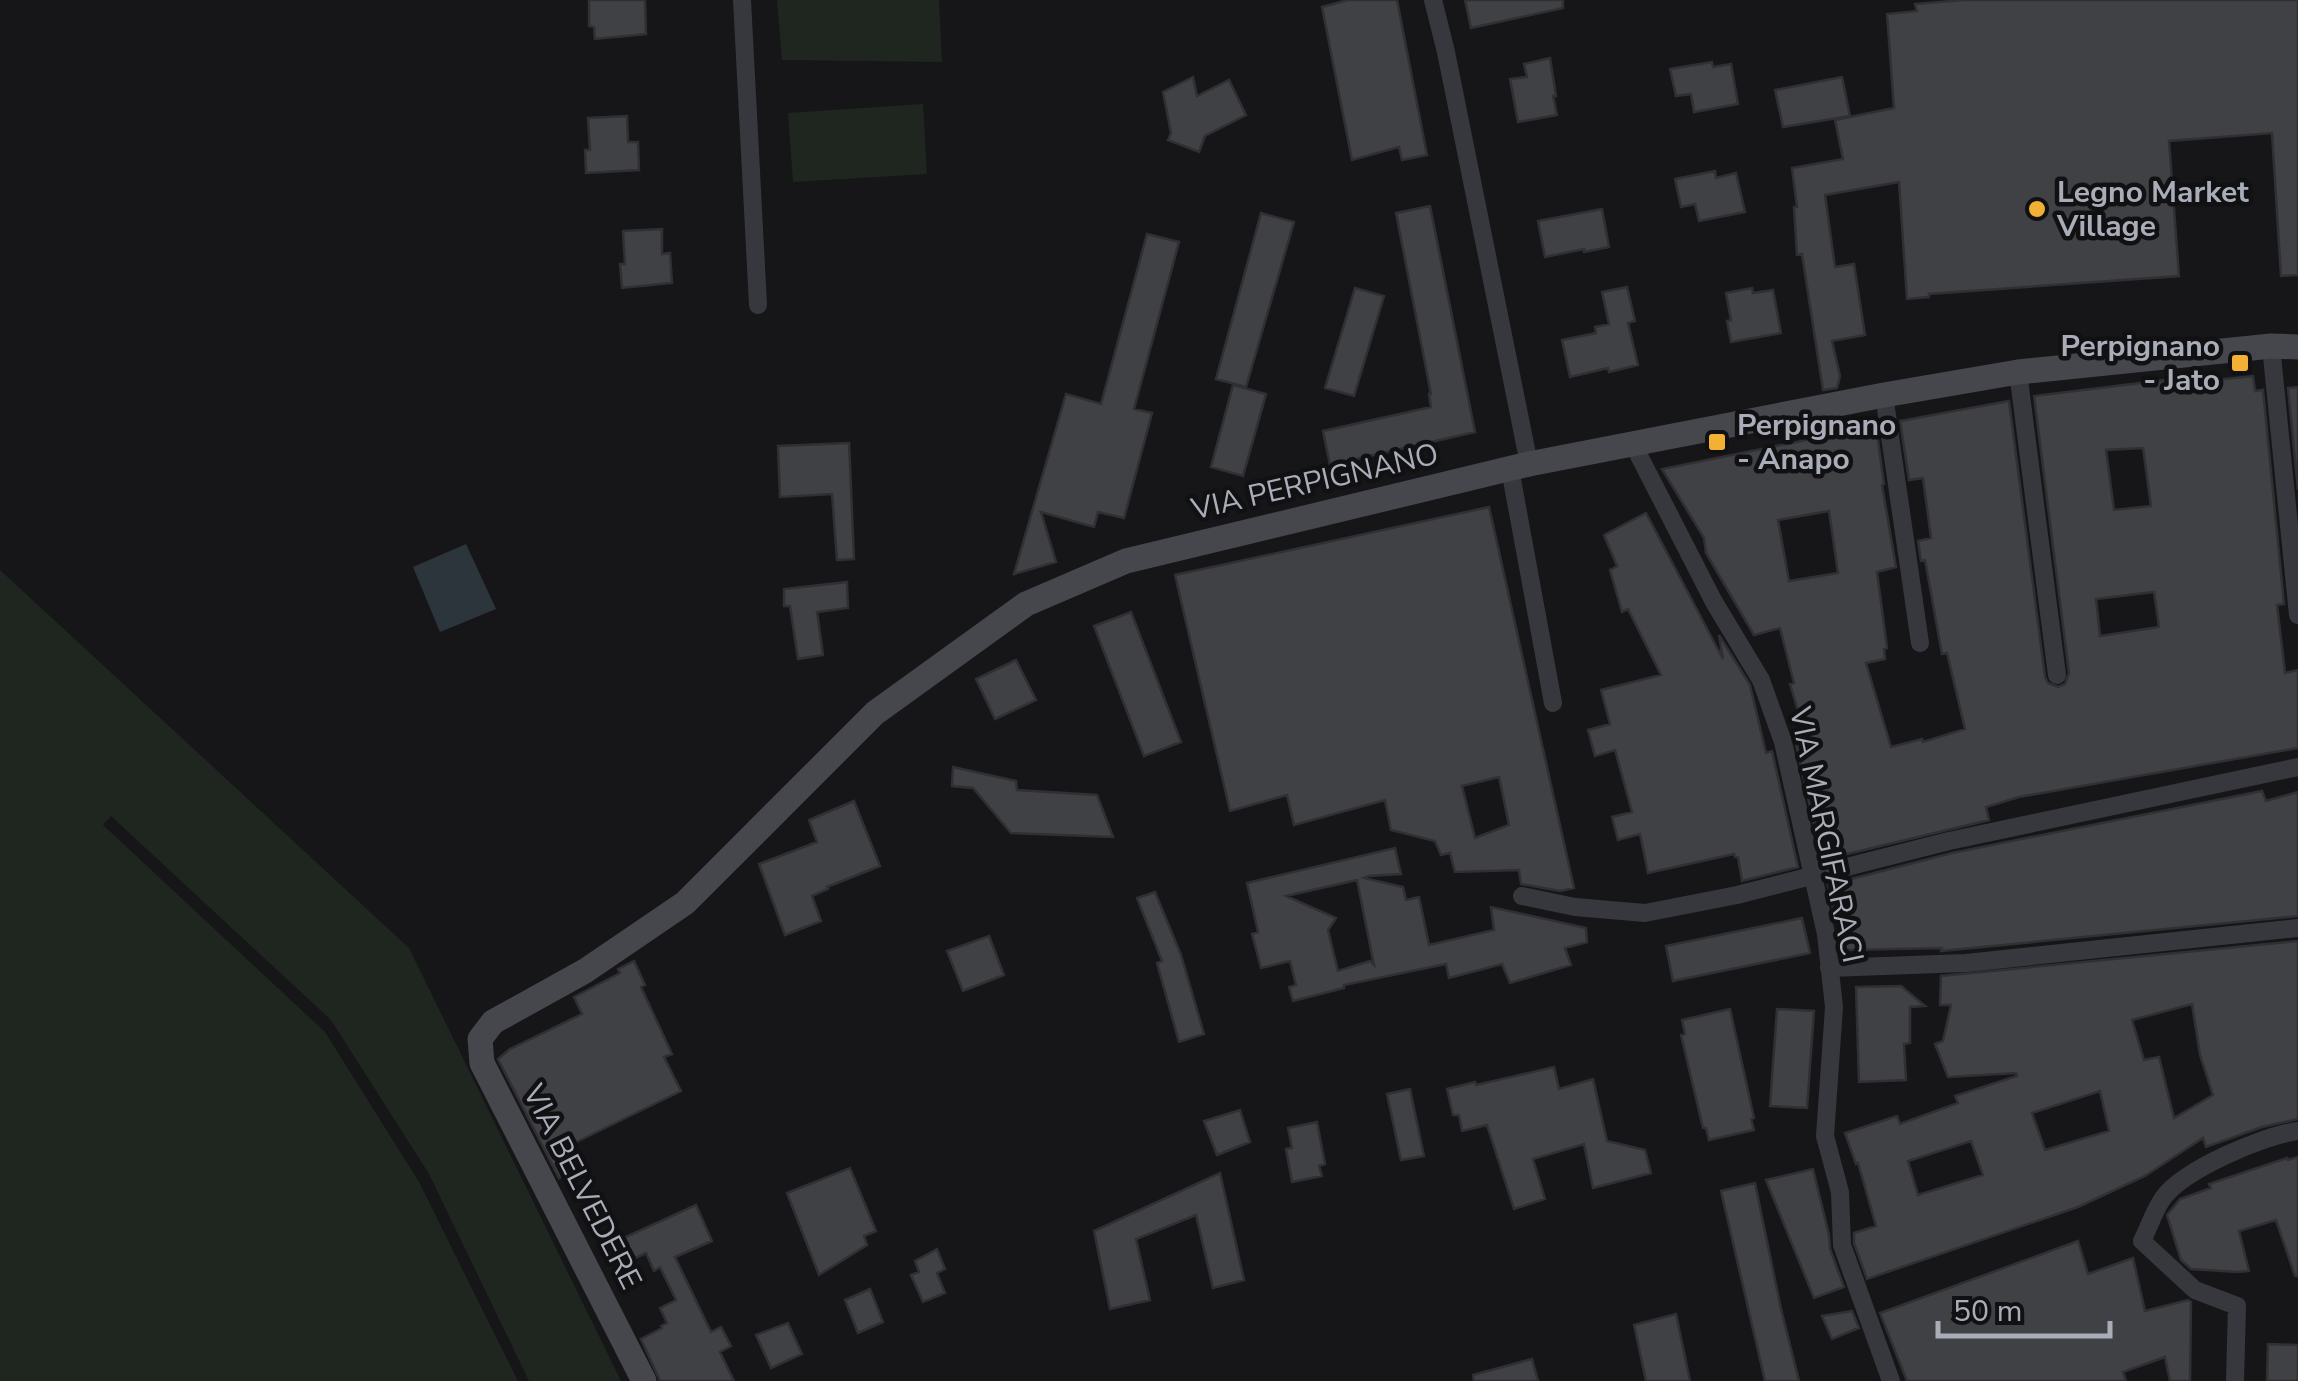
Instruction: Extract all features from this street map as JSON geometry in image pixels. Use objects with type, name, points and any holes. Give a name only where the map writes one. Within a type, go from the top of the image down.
[{"type":"street","points":[[742,0],[758,305]]},
{"type":"street","points":[[1433,0],[1446,52],[1520,467],[1553,703]]},
{"type":"street","points":[[2271,346],[2298,616]]},
{"type":"street","name":"VIA PERPIGNANO","points":[[492,1022],[585,971],[685,903],[876,713],[1026,604],[1126,560],[1520,467],[1884,395],[2018,372],[2271,346],[2298,348]]},
{"type":"street","points":[[2018,372],[2057,675]]},
{"type":"street","points":[[1884,395],[1920,642]]},
{"type":"street","name":"VIA MARGIFARACI","points":[[1633,444],[1714,602],[1762,680],[1783,742],[1826,934],[1834,1007],[1825,1136],[1840,1192],[1842,1245],[1892,1380]]},
{"type":"street","points":[[1522,896],[1575,907],[1645,913],[1736,895],[1949,841],[2298,767]]},
{"type":"street","points":[[1829,968],[1966,963],[2298,928]]},
{"type":"street","name":"VIA BELVEDERE","points":[[492,1022],[480,1039],[482,1062],[644,1381]]},
{"type":"street","points":[[2236,1381],[2236,1306],[2194,1290],[2142,1241],[2164,1195],[2210,1161],[2285,1132],[2298,1131]]},
{"type":"shaded area","points":[[777,0],[939,0],[942,62],[782,60]]},
{"type":"shaded area","points":[[923,104],[927,174],[793,182],[788,113]]},
{"type":"shaded area","points":[[466,544],[496,609],[440,632],[413,567]]},
{"type":"shaded area","points":[[0,570],[409,948],[621,1381],[529,1381],[429,1174],[331,1020],[111,816],[103,825],[325,1032],[419,1182],[518,1381],[0,1381]]},
{"type":"building","points":[[589,0],[645,0],[646,34],[595,39],[594,27],[589,26]]},
{"type":"building","points":[[1348,0],[1397,0],[1427,155],[1402,160],[1399,147],[1352,160],[1322,7]]},
{"type":"building","points":[[1465,0],[1563,0],[1563,8],[1471,28]]},
{"type":"building","name":"Legno Market Village","points":[[1964,0],[2298,0],[2298,275],[2281,276],[2272,133],[2169,141],[2179,276],[1929,294],[1907,299],[1899,182],[1825,195],[1835,267],[1854,264],[1865,335],[1832,341],[1840,376],[1837,388],[1823,390],[1802,254],[1797,255],[1792,168],[1843,159],[1835,120],[1894,108],[1887,14],[1917,11],[1915,4]]},
{"type":"building","points":[[1550,58],[1557,115],[1518,122],[1510,79],[1527,77],[1524,64]]},
{"type":"building","points":[[1712,62],[1713,67],[1731,64],[1738,104],[1694,112],[1691,94],[1676,96],[1670,69]]},
{"type":"building","points":[[1193,77],[1197,96],[1229,80],[1246,115],[1205,136],[1199,152],[1168,140],[1171,133],[1163,92]]},
{"type":"building","points":[[1842,77],[1850,116],[1783,127],[1775,90]]},
{"type":"building","points":[[627,116],[628,142],[638,142],[639,170],[586,173],[585,150],[590,150],[588,118]]},
{"type":"building","points":[[1715,171],[1716,178],[1736,173],[1745,212],[1699,221],[1695,204],[1681,207],[1675,179]]},
{"type":"building","points":[[1430,206],[1475,432],[1330,465],[1323,431],[1431,407],[1396,213]]},
{"type":"building","points":[[1602,209],[1609,247],[1545,257],[1538,221]]},
{"type":"building","points":[[1261,213],[1294,222],[1246,387],[1216,379]]},
{"type":"building","points":[[662,229],[662,254],[670,253],[672,283],[622,288],[623,231]]},
{"type":"building","points":[[1147,234],[1179,242],[1134,409],[1152,413],[1124,518],[1098,512],[1094,527],[1041,512],[1056,562],[1014,574],[1066,394],[1101,404]]},
{"type":"building","points":[[1627,287],[1635,321],[1628,323],[1638,365],[1570,377],[1562,340],[1596,333],[1595,327],[1609,324],[1602,292]]},
{"type":"building","points":[[1355,288],[1384,296],[1354,396],[1325,388]]},
{"type":"building","points":[[1752,288],[1753,293],[1773,290],[1781,333],[1731,342],[1726,293]]},
{"type":"building","points":[[2253,376],[2255,391],[2263,390],[2284,604],[2277,605],[2285,673],[2298,670],[2298,748],[2019,797],[1986,807],[1989,820],[1822,860],[1796,744],[1807,741],[1790,684],[1794,683],[1780,628],[1754,635],[1706,553],[1704,538],[1662,469],[1876,426],[1896,567],[1877,572],[1885,659],[1866,663],[1891,747],[1922,739],[1923,742],[1965,729],[1947,653],[1942,654],[1925,560],[1921,561],[1918,541],[1931,538],[1923,478],[1909,480],[1900,421],[2009,401],[2045,677],[2058,687],[2065,684],[2069,673],[2034,396],[2173,379],[2174,384]],"holes":[[[2143,448],[2151,506],[2114,510],[2106,450]],[[1829,511],[1838,573],[1789,581],[1778,520]],[[2154,592],[2159,627],[2100,636],[2096,599]]]},
{"type":"building","points":[[1233,385],[1266,394],[1243,476],[1211,467]]},
{"type":"building","points":[[2298,387],[2298,490],[2288,388]]},
{"type":"building","points":[[849,443],[854,559],[837,560],[832,494],[780,497],[778,446]]},
{"type":"building","points":[[1489,507],[1574,888],[1560,891],[1521,884],[1519,870],[1455,872],[1450,853],[1441,855],[1435,841],[1391,830],[1385,800],[1294,825],[1287,795],[1230,811],[1175,575]],"holes":[[[1499,777],[1509,825],[1475,838],[1462,786]]]},
{"type":"building","points":[[1646,513],[1723,659],[1719,635],[1750,685],[1766,753],[1772,751],[1798,867],[1742,881],[1734,854],[1648,873],[1640,834],[1618,840],[1612,817],[1632,812],[1615,750],[1595,756],[1588,730],[1610,724],[1601,690],[1661,675],[1628,609],[1622,612],[1610,570],[1617,566],[1604,535]]},
{"type":"building","points":[[847,582],[848,608],[817,612],[823,655],[798,659],[790,606],[784,606],[784,589]]},
{"type":"building","points":[[1131,612],[1181,742],[1144,756],[1094,626]]},
{"type":"building","points":[[1016,660],[1036,700],[995,719],[976,679]]},
{"type":"building","points":[[953,767],[1016,781],[1017,790],[1097,795],[1113,837],[1011,833],[973,788],[952,786]]},
{"type":"building","points":[[2262,791],[2266,801],[2298,792],[2298,916],[1941,951],[1942,948],[1846,950],[1840,917],[1835,918],[1828,885],[1952,853]]},
{"type":"building","points":[[854,801],[880,866],[812,896],[821,921],[785,935],[759,864],[817,842],[809,820]]},
{"type":"building","points":[[1395,848],[1401,874],[1364,878],[1403,887],[1406,900],[1419,897],[1429,945],[1494,930],[1491,907],[1586,928],[1587,942],[1565,948],[1571,965],[1510,983],[1502,964],[1449,978],[1446,964],[1344,985],[1293,1001],[1289,987],[1296,985],[1290,961],[1261,968],[1252,934],[1258,932],[1247,883]],"holes":[[[1357,880],[1374,965],[1370,961],[1338,971],[1328,930],[1336,918],[1286,896]]]},
{"type":"building","points":[[1155,892],[1181,955],[1204,1034],[1179,1042],[1157,963],[1162,961],[1137,898]]},
{"type":"building","points":[[1802,918],[1810,953],[1673,981],[1666,946]]},
{"type":"building","points":[[989,936],[1004,975],[963,991],[947,951]]},
{"type":"building","points":[[2298,941],[2298,1119],[2206,1147],[2203,1138],[2145,1176],[2078,1207],[1867,1279],[1854,1233],[1876,1226],[1845,1133],[1897,1116],[1900,1124],[1958,1103],[1955,1096],[2017,1076],[2016,1073],[1948,1077],[1935,1044],[1943,1041],[1951,1005],[1940,1005],[1941,976]],"holes":[[[2192,1004],[2200,1055],[2213,1095],[2174,1118],[2159,1057],[2144,1060],[2132,1020]],[[2100,1091],[2109,1131],[2045,1150],[2032,1113]],[[1971,1141],[1983,1175],[1918,1195],[1908,1161]]]},
{"type":"building","points":[[634,961],[645,985],[641,987],[672,1054],[664,1057],[681,1091],[562,1149],[573,1171],[559,1178],[498,1059],[510,1049],[582,1014],[574,997],[620,973],[618,969]]},
{"type":"building","points":[[1901,986],[1925,1006],[1910,1007],[1910,1043],[1904,1044],[1906,1080],[1859,1082],[1856,987]]},
{"type":"building","points":[[1730,1009],[1754,1130],[1709,1140],[1681,1035],[1685,1034],[1682,1020]]},
{"type":"building","points":[[1777,1009],[1814,1011],[1807,1108],[1770,1106]]},
{"type":"building","points":[[1554,1067],[1559,1089],[1593,1079],[1607,1141],[1645,1150],[1651,1173],[1593,1188],[1584,1144],[1533,1159],[1545,1199],[1514,1209],[1487,1125],[1462,1131],[1459,1115],[1453,1115],[1447,1089]]},
{"type":"building","points":[[1410,1089],[1424,1156],[1401,1160],[1387,1094]]},
{"type":"building","points":[[1240,1110],[1250,1142],[1217,1155],[1204,1121]]},
{"type":"building","points":[[1317,1122],[1325,1164],[1319,1166],[1322,1176],[1292,1182],[1286,1149],[1292,1148],[1288,1128]]},
{"type":"building","points":[[2298,1157],[2298,1276],[2276,1220],[2239,1231],[2249,1271],[2191,1269],[2181,1260],[2167,1215],[2180,1199],[2211,1188],[2209,1184]]},
{"type":"building","points":[[850,1168],[876,1231],[864,1236],[867,1245],[819,1275],[787,1193]]},
{"type":"building","points":[[1813,1169],[1830,1249],[1844,1287],[1814,1298],[1766,1180]]},
{"type":"building","points":[[1220,1173],[1244,1280],[1213,1288],[1196,1215],[1136,1239],[1150,1300],[1110,1309],[1094,1231]]},
{"type":"building","points":[[1755,1183],[1799,1381],[1765,1381],[1721,1191]]},
{"type":"building","points":[[696,1205],[712,1241],[675,1257],[711,1332],[721,1327],[731,1346],[720,1352],[734,1381],[660,1381],[641,1339],[667,1323],[660,1308],[676,1300],[660,1267],[654,1271],[646,1253],[629,1261],[619,1240]]},
{"type":"building","points":[[2078,1241],[2088,1274],[2133,1258],[2145,1311],[2191,1302],[2190,1381],[2170,1381],[2165,1357],[2123,1372],[2126,1381],[1907,1381],[1880,1313]]},
{"type":"building","points":[[937,1249],[945,1269],[937,1273],[945,1293],[923,1302],[911,1275],[919,1272],[915,1261]]},
{"type":"building","points":[[870,1289],[883,1322],[858,1333],[845,1300]]},
{"type":"building","points":[[1852,1311],[1859,1328],[1832,1339],[1822,1316]]},
{"type":"building","points":[[1676,1314],[1690,1381],[1646,1381],[1634,1325]]},
{"type":"building","points":[[788,1323],[802,1354],[771,1368],[756,1335]]},
{"type":"building","points":[[2268,1344],[2298,1345],[2298,1381],[2267,1381]]},
{"type":"building","points":[[1532,1359],[1538,1381],[1474,1381],[1473,1375]]},
{"type":"place","name":"Legno Market Village","points":[[2037,209]]},
{"type":"place","name":"Perpignano - Jato","points":[[2240,363]]},
{"type":"place","name":"Perpignano - Anapo","points":[[1717,442]]}]
